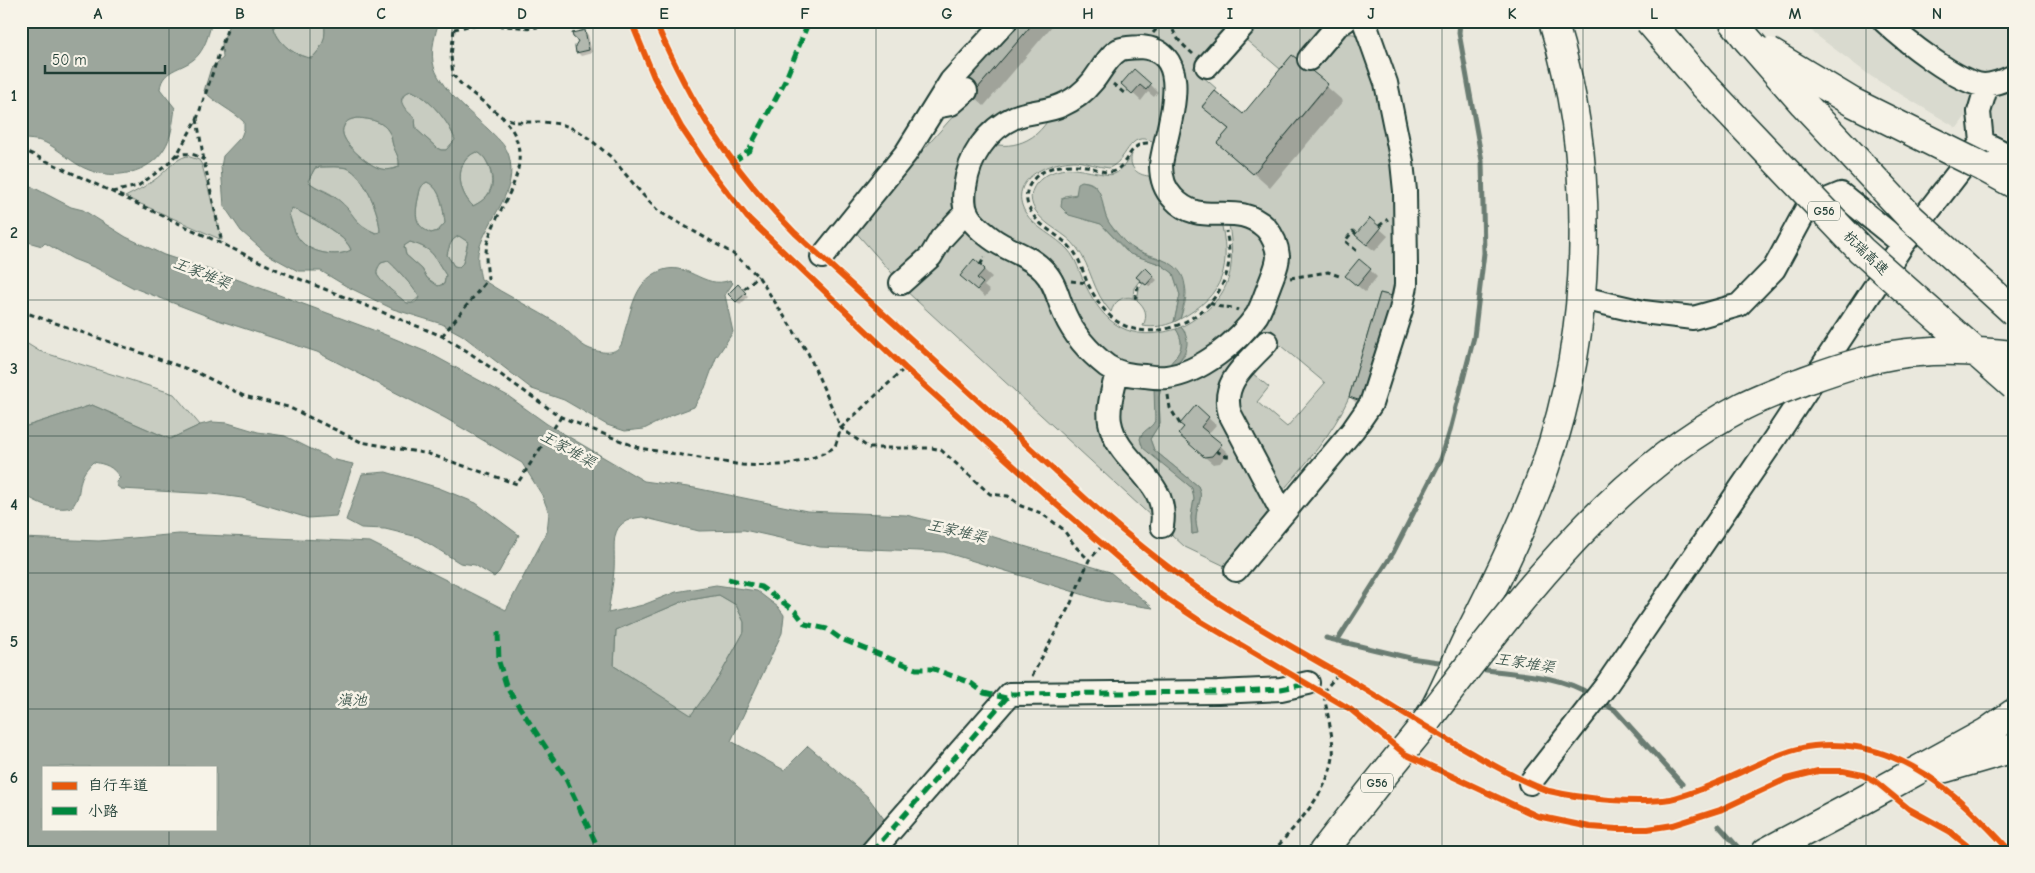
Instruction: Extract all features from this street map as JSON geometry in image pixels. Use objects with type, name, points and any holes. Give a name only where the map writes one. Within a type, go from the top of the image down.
[{"type":"highway","points":[[1432,714],[1501,571],[1545,466],[1562,406],[1575,343],[1583,260],[1582,196],[1575,112],[1567,69],[1553,21]]},
{"type":"highway","name":"杭瑞高速","points":[[1649,21],[1702,83],[1861,250],[2014,386]]},
{"type":"highway","points":[[1740,30],[1852,102],[1983,166],[2014,184]]},
{"type":"highway","points":[[1740,30],[1803,103],[1911,218],[2014,312]]},
{"type":"highway","points":[[1432,714],[1517,604],[1564,551],[1622,492],[1658,462],[1743,406],[1831,371],[1867,361],[1918,352],[1954,350],[2014,354]]},
{"type":"highway","points":[[1766,852],[1987,732],[2014,713]]},
{"type":"highway","name":"G56","points":[[1323,852],[1432,714]]},
{"type":"highway","points":[[1851,807],[1954,764],[2014,748]]},
{"type":"street","points":[[822,257],[906,153],[951,81],[1006,21]]},
{"type":"street","points":[[1207,66],[1247,21]]},
{"type":"street","points":[[1310,59],[1337,26],[1345,21]]},
{"type":"street","points":[[1236,570],[1354,430],[1371,404],[1406,286],[1405,191],[1398,139],[1386,83],[1364,21]]},
{"type":"street","points":[[1560,21],[1576,76],[1591,164],[1593,265],[1592,300],[1585,354],[1568,430]]},
{"type":"street","points":[[1884,21],[1922,53],[1976,84],[1987,85],[2014,76]]},
{"type":"street","points":[[1148,48],[1158,52],[1173,69],[1176,92],[1163,152],[1161,175],[1165,186],[1178,204],[1185,210],[1222,214],[1234,213],[1249,216],[1260,222],[1271,233],[1278,257],[1261,307],[1252,322],[1229,345],[1209,360],[1191,370],[1168,377],[1128,375],[1117,372],[1092,353],[1074,333],[1054,286],[1044,270],[1029,258],[991,238],[966,212],[963,200],[969,165],[976,151],[988,137],[1014,118],[1050,110],[1072,100],[1083,92],[1119,50],[1148,48]]},
{"type":"street","points":[[1530,783],[1588,706],[1605,687],[1775,438],[1903,244],[1982,142],[1980,112],[1987,85]]},
{"type":"street","points":[[935,106],[952,104],[966,91]]},
{"type":"street","points":[[1982,142],[2014,158]]},
{"type":"street","points":[[1592,300],[1643,312],[1693,318],[1740,305],[1774,269],[1807,208],[1841,194],[1903,244]]},
{"type":"street","points":[[901,283],[927,260],[941,240],[966,212]]},
{"type":"street","points":[[1267,342],[1231,383],[1227,394],[1227,404],[1230,414],[1283,514]]},
{"type":"street","points":[[1117,372],[1110,411],[1112,429],[1128,455],[1157,491],[1164,507],[1162,526]]},
{"type":"street","points":[[1354,430],[1357,400]]},
{"type":"street","points":[[876,848],[1010,694],[1227,692],[1315,688]]},
{"type":"path","points":[[112,192],[138,186],[155,175],[174,156],[189,135],[197,119],[230,21]]},
{"type":"path","points":[[442,336],[488,279],[486,262],[488,241],[509,195],[519,162],[515,136],[502,117],[462,85],[453,75],[451,56],[455,21]]},
{"type":"path","points":[[453,29],[478,24],[532,28],[564,21]]},
{"type":"path","points":[[1170,21],[1173,33],[1178,41],[1207,66]]},
{"type":"path","points":[[502,117],[517,122],[561,124],[577,130],[610,157],[642,195],[658,210],[732,253],[758,276],[808,353],[841,428],[869,448],[932,448],[941,450],[990,494],[1008,496],[1021,506],[1041,513],[1063,529],[1075,546],[1089,560]]},
{"type":"path","points":[[197,119],[222,243]]},
{"type":"path","points":[[1163,152],[1147,142],[1139,143],[1115,171],[1108,172],[1087,166],[1063,166],[1041,173],[1033,179],[1028,189],[1026,198],[1028,207],[1034,216],[1076,253],[1088,283],[1110,316],[1129,325],[1149,331],[1169,328],[1190,319],[1210,302],[1223,284],[1229,260],[1229,247],[1222,214]]},
{"type":"path","points":[[21,149],[282,272],[442,336],[467,351],[561,417],[639,448],[758,466],[806,461],[835,446],[841,428],[905,368]]},
{"type":"path","points":[[174,156],[193,154],[204,161]]},
{"type":"path","points":[[1356,234],[1353,231],[1345,241],[1358,252]]},
{"type":"path","points":[[1272,277],[1287,279],[1328,272],[1339,276]]},
{"type":"path","points":[[744,289],[758,276]]},
{"type":"path","points":[[1135,299],[1141,281]]},
{"type":"path","points":[[1210,302],[1219,308],[1234,308],[1252,322]]},
{"type":"path","points":[[21,311],[196,372],[244,396],[288,407],[361,442],[428,454],[517,484],[561,417]]},
{"type":"path","points":[[898,362],[912,375]]},
{"type":"path","points":[[1168,377],[1170,408],[1180,424]]},
{"type":"path","points":[[1096,539],[1108,550]]},
{"type":"path","points":[[1022,694],[1071,603],[1089,560],[1102,545]]},
{"type":"path","points":[[1331,668],[1347,678]]},
{"type":"path","points":[[1315,688],[1339,673]]},
{"type":"path","points":[[1315,688],[1330,696]]},
{"type":"path","points":[[1273,852],[1304,816],[1325,784],[1334,756],[1315,688]]},
{"type":"shaded area","points":[[273,21],[324,21],[325,32],[319,50],[312,58],[292,51],[277,35]]},
{"type":"shaded area","points":[[1035,21],[1235,21],[1193,68],[1217,89],[1202,106],[1229,129],[1217,143],[1253,174],[1328,85],[1310,70],[1327,48],[1340,36],[1348,34],[1356,34],[1364,39],[1376,74],[1395,171],[1398,272],[1396,297],[1380,293],[1349,397],[1335,424],[1318,448],[1280,494],[1243,431],[1233,406],[1232,398],[1234,392],[1245,374],[1252,373],[1269,387],[1257,402],[1287,427],[1325,383],[1268,335],[1265,335],[1233,370],[1227,380],[1224,391],[1225,415],[1271,507],[1229,568],[1185,547],[1172,535],[1172,517],[1164,494],[1154,478],[1124,442],[1116,420],[1117,397],[1122,381],[1128,379],[1156,382],[1155,421],[1141,435],[1141,444],[1192,488],[1194,499],[1191,517],[1192,534],[1197,533],[1196,518],[1200,501],[1198,486],[1154,450],[1150,439],[1160,423],[1159,397],[1162,381],[1176,379],[1205,367],[1220,358],[1245,337],[1265,310],[1281,260],[1278,239],[1269,225],[1257,216],[1245,212],[1204,209],[1192,206],[1180,199],[1171,187],[1167,177],[1167,154],[1181,88],[1175,63],[1167,53],[1157,47],[1143,43],[1121,45],[1104,57],[1084,83],[1067,97],[1050,104],[1014,113],[992,127],[978,141],[967,160],[954,216],[914,266],[897,279],[853,229]]},
{"type":"shaded area","points":[[1256,21],[1331,21],[1299,60],[1292,55],[1280,69],[1245,39]]},
{"type":"shaded area","points":[[1802,21],[2014,21],[2014,142],[1965,117],[1957,128],[1872,77],[1816,35]]},
{"type":"shaded area","points":[[1133,52],[1168,68],[1160,145],[1149,140],[1141,139],[1135,141],[1122,158],[1109,168],[1076,161],[1054,164],[1043,168],[1026,181],[1022,190],[1021,200],[1029,218],[1063,245],[1071,254],[1092,298],[1110,320],[1132,332],[1145,334],[1176,329],[1180,336],[1181,347],[1176,357],[1162,373],[1118,366],[1067,308],[979,221],[969,188],[990,143],[1013,145],[1032,137],[1041,130],[1057,111]]},
{"type":"shaded area","points":[[411,91],[431,104],[449,126],[455,140],[446,150],[437,148],[416,129],[415,118],[404,110],[401,104],[402,100],[405,94]]},
{"type":"shaded area","points":[[357,118],[372,120],[385,127],[391,136],[399,159],[399,167],[388,170],[379,168],[353,150],[344,137],[343,131],[346,122]]},
{"type":"shaded area","points":[[476,152],[484,157],[487,162],[492,180],[489,193],[473,206],[464,193],[460,177],[464,162]]},
{"type":"shaded area","points":[[1132,154],[1132,166],[1140,174],[1149,176],[1152,186],[1220,218],[1224,235],[1224,264],[1216,289],[1207,300],[1180,319],[1186,298],[1183,281],[1163,260],[1134,249],[1122,239],[1107,220],[1099,193],[1093,184],[1080,182],[1077,194],[1064,196],[1066,213],[1101,224],[1126,251],[1164,266],[1173,273],[1180,295],[1174,322],[1166,325],[1143,326],[1145,312],[1137,300],[1139,289],[1143,283],[1146,285],[1154,276],[1145,268],[1137,276],[1140,280],[1134,288],[1133,298],[1122,298],[1114,305],[1111,312],[1100,296],[1086,263],[1077,248],[1039,216],[1032,201],[1034,186],[1039,180],[1053,172],[1074,169],[1111,175],[1117,173],[1122,168]]},
{"type":"shaded area","points":[[187,156],[199,160],[202,165],[222,240],[125,197],[153,181],[174,163]]},
{"type":"shaded area","points":[[315,168],[347,168],[354,172],[370,196],[380,232],[376,233],[363,226],[335,197],[308,181]]},
{"type":"shaded area","points":[[427,182],[439,194],[445,223],[438,231],[431,233],[421,227],[416,215],[420,189]]},
{"type":"shaded area","points":[[292,208],[334,232],[348,244],[351,250],[339,254],[331,254],[317,251],[304,244],[293,228],[289,214]]},
{"type":"shaded area","points":[[1228,218],[1237,218],[1272,248],[1242,326],[1170,372],[1185,354],[1185,332],[1181,327],[1198,317],[1211,306],[1221,295],[1227,283],[1231,269],[1232,254]]},
{"type":"shaded area","points":[[960,225],[1032,264],[1109,371],[1108,397],[1149,485],[1153,518],[904,289]]},
{"type":"shaded area","points":[[459,236],[468,242],[463,263],[459,267],[454,266],[447,255],[451,243]]},
{"type":"shaded area","points":[[410,242],[425,248],[433,254],[446,275],[444,284],[438,286],[427,278],[422,269],[406,255],[404,246]]},
{"type":"shaded area","points":[[388,261],[405,278],[419,297],[412,303],[404,301],[378,277],[379,265]]},
{"type":"shaded area","points":[[21,340],[39,351],[174,394],[200,425],[170,439],[92,405],[21,428]]},
{"type":"shaded area","points":[[719,595],[736,605],[744,622],[744,632],[719,677],[691,716],[614,666],[616,630],[684,601]]},
{"type":"water","points":[[21,21],[212,21],[205,43],[199,54],[188,63],[170,72],[162,82],[160,89],[175,108],[169,139],[158,157],[141,169],[131,172],[120,174],[99,173],[83,167],[44,142],[21,138]]},
{"type":"water","points":[[230,21],[273,21],[277,35],[286,46],[298,54],[312,58],[319,50],[323,41],[325,32],[324,21],[439,21],[435,36],[433,62],[441,81],[464,107],[500,141],[506,148],[509,156],[510,181],[501,204],[483,238],[478,253],[481,279],[560,325],[586,347],[607,352],[615,351],[621,345],[639,289],[650,277],[658,272],[678,269],[711,281],[730,280],[733,283],[725,295],[733,332],[716,358],[705,388],[694,407],[644,429],[625,431],[607,425],[564,400],[532,389],[462,335],[442,324],[393,309],[346,286],[321,271],[298,271],[267,254],[241,231],[224,206],[221,167],[223,156],[241,137],[244,122],[204,91],[211,68],[223,58],[222,44]],"holes":[[[411,91],[424,98],[438,111],[449,126],[455,140],[446,150],[437,148],[416,129],[415,118],[405,108],[402,97]],[[357,118],[372,120],[385,127],[391,136],[399,159],[399,167],[388,170],[379,168],[353,150],[344,137],[343,131],[346,122]],[[476,152],[480,154],[489,166],[492,177],[492,186],[489,193],[482,201],[473,206],[461,185],[461,169],[464,162]],[[320,167],[344,167],[354,172],[370,196],[380,232],[376,233],[363,227],[337,199],[308,181],[315,168]],[[427,182],[432,185],[441,200],[445,223],[438,231],[431,233],[421,227],[416,215],[422,185]],[[292,208],[335,232],[348,244],[351,250],[339,254],[317,251],[304,244],[295,231],[289,214]],[[459,236],[468,242],[463,263],[459,267],[454,266],[447,255],[454,239]],[[410,242],[425,248],[433,254],[446,275],[444,284],[438,286],[427,278],[422,269],[406,255],[404,246]],[[388,261],[391,263],[417,294],[419,297],[417,301],[407,303],[378,277],[377,270],[381,263]]]},
{"type":"water","name":"滇池","points":[[21,181],[71,207],[83,210],[126,237],[164,255],[228,276],[381,333],[429,353],[508,396],[547,424],[644,481],[695,488],[807,511],[906,515],[984,534],[1110,572],[1153,608],[1104,601],[944,552],[820,547],[744,530],[699,531],[642,517],[631,519],[623,523],[615,535],[614,576],[608,613],[643,605],[676,592],[716,585],[757,591],[778,607],[784,615],[782,633],[731,741],[784,770],[808,746],[868,797],[884,819],[873,838],[878,852],[21,852],[21,538],[99,541],[179,534],[370,542],[506,610],[547,532],[549,513],[542,495],[522,463],[445,418],[317,352],[215,319],[134,288],[96,268],[73,259],[45,243],[42,246],[21,240]],"holes":[[[719,595],[736,605],[744,622],[744,632],[719,677],[691,715],[614,666],[616,630],[684,601]]]},
{"type":"water","points":[[1082,181],[1090,183],[1099,191],[1108,222],[1130,246],[1168,262],[1181,274],[1184,281],[1185,299],[1180,319],[1174,322],[1180,295],[1173,273],[1160,264],[1130,254],[1101,224],[1069,215],[1061,207],[1062,198],[1076,195],[1078,183]]},
{"type":"water","points":[[1181,327],[1187,340],[1185,351],[1170,372],[1162,373],[1179,352],[1181,342],[1176,329]]},
{"type":"water","points":[[1162,381],[1159,397],[1160,423],[1150,439],[1154,450],[1198,486],[1200,501],[1196,524],[1198,533],[1192,534],[1191,517],[1194,499],[1192,488],[1143,448],[1140,439],[1155,421],[1154,387]]},
{"type":"water","points":[[92,405],[170,439],[200,425],[212,422],[228,423],[258,432],[285,436],[331,459],[353,464],[336,516],[308,518],[242,498],[213,494],[121,489],[117,486],[116,482],[120,478],[112,468],[93,462],[83,475],[78,496],[72,507],[52,507],[39,503],[21,493],[21,428]]},
{"type":"water","points":[[386,472],[439,488],[476,503],[519,535],[499,572],[494,577],[475,565],[460,563],[418,537],[385,529],[361,528],[346,520],[362,474]]},
{"type":"building","points":[[1014,21],[1035,21],[972,95],[960,85]]},
{"type":"building","points":[[585,30],[589,50],[576,53],[575,46],[578,41],[573,37],[572,33]]},
{"type":"building","points":[[1292,55],[1328,84],[1253,174],[1217,143],[1229,129],[1202,107],[1215,91],[1243,114]]},
{"type":"building","points":[[1134,69],[1151,84],[1146,90],[1140,85],[1132,94],[1121,84]]},
{"type":"building","points":[[1370,218],[1381,228],[1367,245],[1355,235]]},
{"type":"building","points":[[974,259],[985,269],[977,278],[983,283],[977,290],[960,276]]},
{"type":"building","points":[[1359,259],[1371,269],[1357,286],[1345,276]]},
{"type":"building","points":[[1145,267],[1154,276],[1146,285],[1136,277]]},
{"type":"building","points":[[738,284],[746,293],[736,302],[728,294]]},
{"type":"building","points":[[1380,293],[1396,297],[1364,402],[1349,397]]},
{"type":"building","points":[[1196,405],[1209,417],[1201,427],[1222,444],[1212,456],[1204,457],[1178,434],[1184,427],[1180,424]]},
{"type":"waterway","points":[[1337,641],[1393,553],[1441,459],[1474,337],[1484,253],[1482,161],[1459,33],[1460,21]]},
{"type":"waterway","name":"王家堆渠","points":[[1326,638],[1410,658],[1446,663]]},
{"type":"waterway","name":"王家堆渠","points":[[1479,669],[1552,679],[1579,688],[1591,695]]},
{"type":"waterway","name":"王家堆渠","points":[[1600,701],[1615,710],[1682,784]]},
{"type":"waterway","name":"王家堆渠","points":[[1719,826],[1742,852]]},
{"type":"marked path","points":[[733,162],[750,150],[785,81],[809,21]]},
{"type":"marked path","points":[[728,579],[761,587],[795,611],[805,624],[827,629],[841,639],[916,669],[934,669],[971,683],[984,693],[1006,698]]},
{"type":"marked path","points":[[498,632],[499,662],[507,688],[564,775],[600,852]]},
{"type":"marked path","points":[[872,852],[1010,694],[1218,692],[1281,689],[1307,684]]},
{"type":"cycle path","points":[[631,21],[654,77],[681,127],[710,170],[747,217],[905,368],[1057,505],[1161,595],[1197,619],[1350,709],[1405,754],[1537,816],[1590,827],[1617,829],[1648,829],[1673,825],[1720,810],[1786,779],[1818,771],[1843,771],[1863,775],[1876,782],[1909,809],[1949,831],[1975,852]]},
{"type":"cycle path","points":[[655,21],[683,81],[714,134],[751,185],[795,233],[1103,514],[1181,576],[1251,623],[1482,759],[1523,781],[1549,791],[1609,800],[1641,801],[1670,799],[1701,790],[1792,751],[1814,746],[1844,745],[1873,750],[1900,760],[1924,774],[1970,810],[2011,852]]}]
